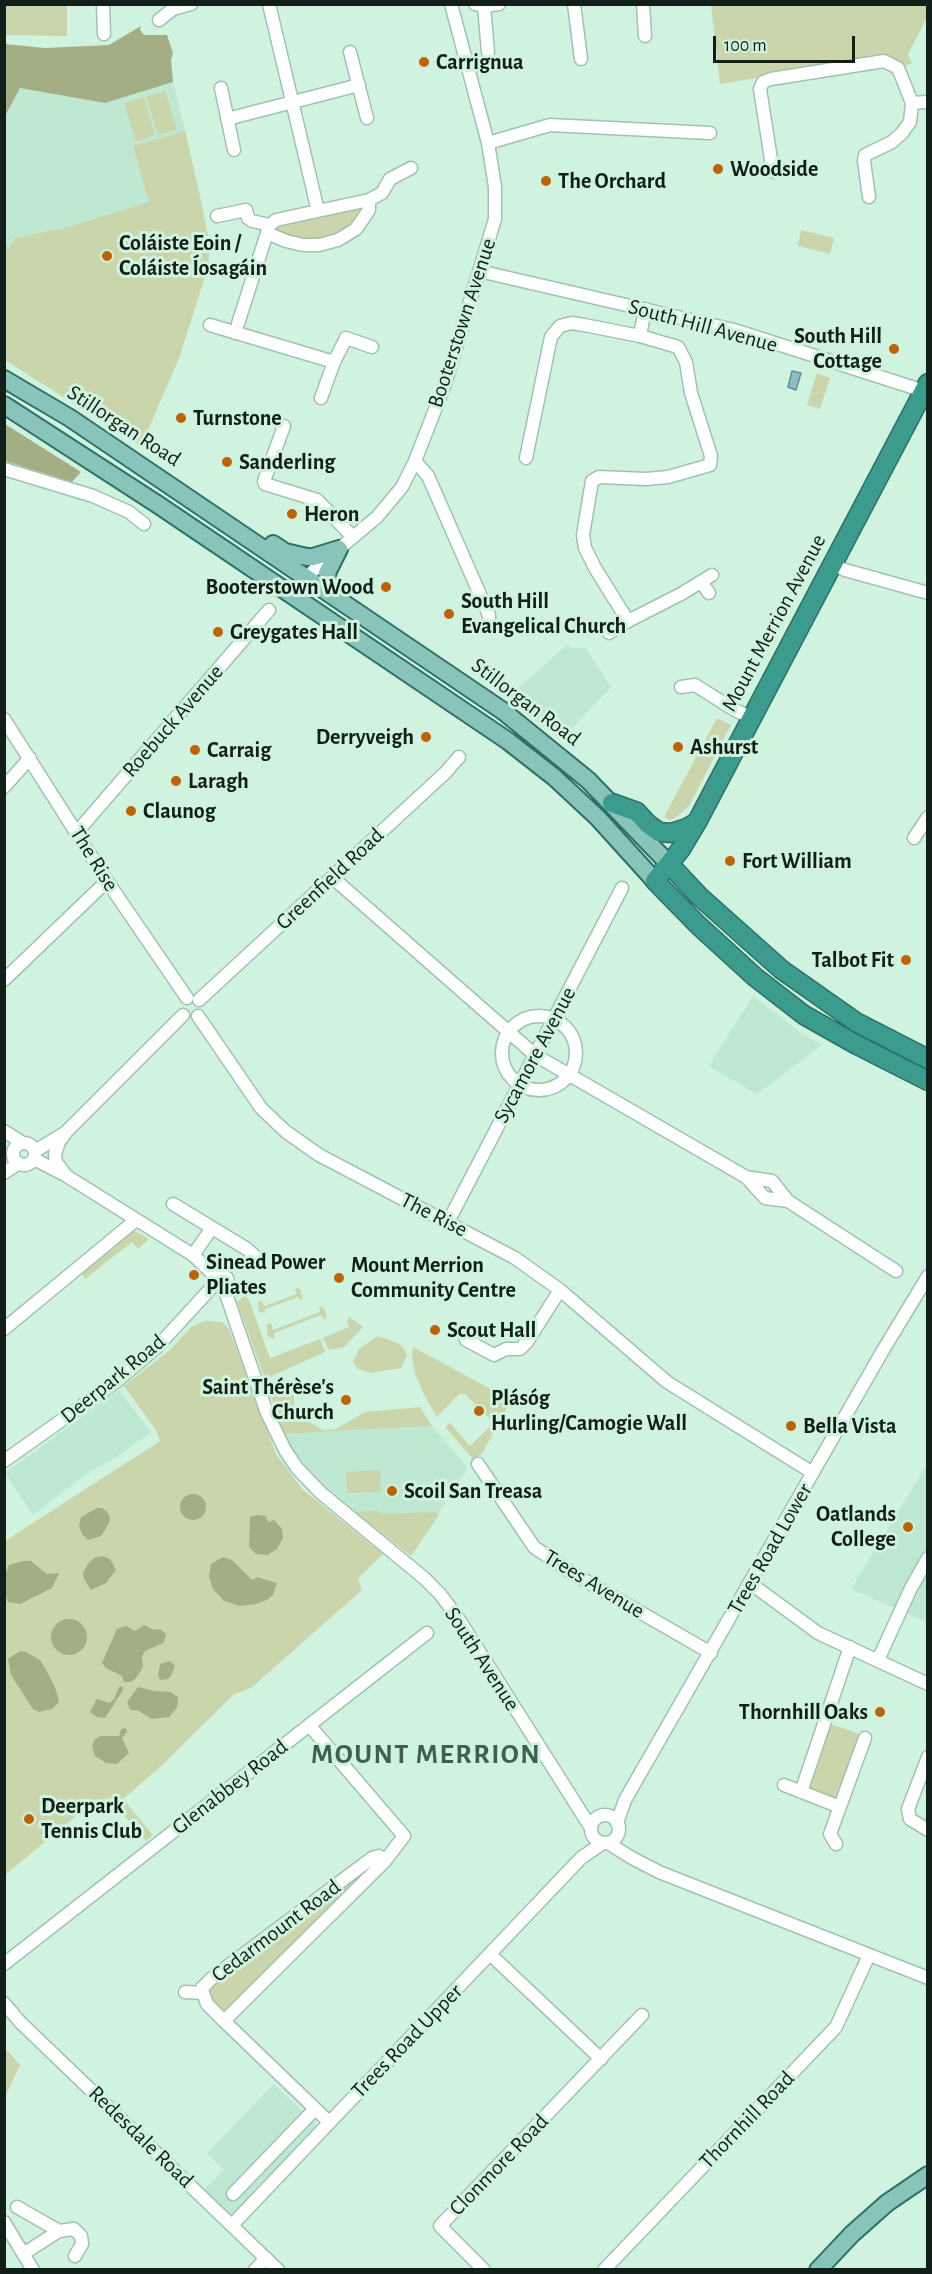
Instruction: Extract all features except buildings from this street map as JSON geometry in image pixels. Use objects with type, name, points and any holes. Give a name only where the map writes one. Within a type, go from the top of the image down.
[{"type":"highway","name":"Mount Merrion Avenue","points":[[655,881],[697,822],[926,387]]},
{"type":"highway","points":[[612,803],[637,812],[659,832],[671,833],[697,822]]},
{"type":"highway","name":"Stillorgan Road","points":[[669,864],[699,896],[782,970],[856,1022],[927,1059]]},
{"type":"highway","name":"Stillorgan Road","points":[[655,881],[698,925],[755,977],[804,1014],[857,1046],[927,1081]]},
{"type":"main road","name":"Stillorgan Road","points":[[4,380],[70,418],[503,711],[565,760],[612,803],[669,864]]},
{"type":"main road","name":"Stillorgan Road","points":[[4,405],[251,567],[508,741],[554,777],[655,881]]},
{"type":"main road","points":[[232,528],[248,528],[285,552],[300,556],[313,557],[339,549]]},
{"type":"main road","points":[[251,567],[259,566],[265,561],[264,549]]},
{"type":"main road","points":[[328,593],[327,573],[339,549]]},
{"type":"main road","points":[[612,803],[634,830],[636,846],[627,850]]},
{"type":"main road","points":[[818,2270],[852,2234],[887,2203],[927,2175]]},
{"type":"street","points":[[103,4],[104,34]]},
{"type":"street","points":[[269,4],[318,211]]},
{"type":"street","points":[[451,7],[470,4]]},
{"type":"street","points":[[488,52],[479,5],[499,4]]},
{"type":"street","points":[[574,4],[581,59]]},
{"type":"street","points":[[643,4],[645,36]]},
{"type":"street","points":[[159,20],[173,9],[187,5]]},
{"type":"street","name":"Booterstown Avenue","points":[[292,596],[306,578],[352,536],[377,517],[396,497],[415,461],[445,384],[495,219],[495,187],[488,143],[451,7]]},
{"type":"street","points":[[350,52],[367,118]]},
{"type":"street","points":[[774,172],[760,89],[763,82],[884,61],[898,68],[912,103],[910,122],[892,142],[865,155],[869,197]]},
{"type":"street","points":[[227,119],[359,86]]},
{"type":"street","points":[[221,88],[234,150]]},
{"type":"street","points":[[912,103],[927,102]]},
{"type":"street","points":[[488,143],[550,125],[710,133]]},
{"type":"street","points":[[235,333],[269,229],[276,220],[369,200],[382,193],[390,179],[411,168]]},
{"type":"street","points":[[217,216],[246,210],[248,218],[286,241],[303,245],[319,245],[338,240],[359,225],[369,210],[369,200]]},
{"type":"street","name":"South Hill Avenue","points":[[479,271],[734,330],[926,387]]},
{"type":"street","points":[[640,336],[645,309]]},
{"type":"street","points":[[526,458],[552,337],[560,326],[572,323],[640,336],[672,344],[682,352],[700,425],[711,456],[710,465],[668,477],[646,479],[599,477],[592,480],[583,535],[585,548],[628,621]]},
{"type":"street","points":[[210,325],[334,362]]},
{"type":"street","points":[[321,398],[334,362],[346,338],[372,347]]},
{"type":"street","points":[[284,426],[264,481],[265,484],[317,500],[352,536]]},
{"type":"street","points":[[415,461],[428,476],[489,615],[489,627]]},
{"type":"street","points":[[4,469],[93,496],[129,512],[144,524]]},
{"type":"street","points":[[832,564],[845,570],[927,593]]},
{"type":"street","points":[[609,633],[706,578],[709,593]]},
{"type":"street","name":"Roebuck Avenue","points":[[77,832],[269,610]]},
{"type":"street","points":[[681,687],[696,685],[733,709],[752,718]]},
{"type":"street","name":"The Rise","points":[[4,719],[107,881],[193,999]]},
{"type":"street","name":"Greenfield Road","points":[[193,999],[333,878],[459,757]]},
{"type":"street","points":[[4,787],[30,758]]},
{"type":"street","points":[[914,838],[927,817]]},
{"type":"street","points":[[333,878],[535,1055],[746,1177],[765,1198],[788,1201],[896,1271]]},
{"type":"street","points":[[4,980],[107,881]]},
{"type":"street","name":"Sycamore Avenue","points":[[448,1222],[622,888]]},
{"type":"street","points":[[193,999],[202,1006],[198,1016],[192,1018],[183,1015],[181,1005],[193,999]]},
{"type":"street","points":[[12,1154],[26,1164],[34,1155],[65,1133],[183,1015]]},
{"type":"street","name":"The Rise","points":[[198,1016],[261,1108],[285,1131],[319,1155],[515,1258],[560,1290],[667,1382],[813,1473]]},
{"type":"street","points":[[536,1017],[554,1020],[569,1031],[574,1041],[575,1064],[570,1074],[564,1081],[546,1089],[537,1090],[520,1084],[506,1069],[502,1060],[502,1042],[507,1032],[516,1024],[536,1017]]},
{"type":"street","points":[[4,1131],[32,1146],[34,1155],[194,1255],[214,1281]]},
{"type":"street","points":[[65,1133],[55,1154],[56,1162],[65,1175]]},
{"type":"street","points":[[4,1173],[15,1148],[23,1143]]},
{"type":"street","points":[[173,1204],[247,1249],[259,1260]]},
{"type":"street","points":[[4,1329],[136,1220]]},
{"type":"street","points":[[194,1255],[212,1228]]},
{"type":"street","name":"South Avenue","points":[[214,1281],[223,1276],[227,1278],[229,1286],[225,1291],[267,1413],[285,1450],[297,1468],[321,1493],[424,1578],[440,1594],[458,1618],[579,1809],[596,1840],[611,1836]]},
{"type":"street","name":"Trees Road Lower","points":[[611,1836],[625,1800],[927,1276]]},
{"type":"street","name":"Deerpark Road","points":[[4,1461],[117,1381],[157,1347],[214,1281]]},
{"type":"street","points":[[466,1340],[494,1355],[506,1349],[520,1349],[527,1342],[560,1290]]},
{"type":"street","name":"Trees Avenue","points":[[478,1464],[534,1547],[572,1573],[711,1653]]},
{"type":"street","points":[[878,1660],[926,1564]]},
{"type":"street","points":[[750,1583],[818,1633],[927,1684]]},
{"type":"street","name":"Glenabbey Road","points":[[4,1964],[427,1634]]},
{"type":"street","points":[[801,1792],[850,1647]]},
{"type":"street","name":"Cedarmount Road","points":[[224,2022],[385,1861],[404,1836],[309,1725]]},
{"type":"street","points":[[836,1844],[830,1834],[866,1738]]},
{"type":"street","points":[[927,1758],[908,1809],[910,1819],[927,1830]]},
{"type":"street","points":[[784,1785],[840,1807]]},
{"type":"street","points":[[581,1858],[591,1830],[602,1816],[625,1800]]},
{"type":"street","points":[[579,1809],[602,1816],[611,1836],[632,1858],[659,1872],[927,1978]]},
{"type":"street","points":[[581,1858],[611,1836]]},
{"type":"street","name":"Cedarmount Road","points":[[329,2122],[224,2022],[207,2004],[202,1988],[212,1978],[372,1858],[379,1856],[385,1861]]},
{"type":"street","name":"Trees Road Upper","points":[[232,2224],[581,1858]]},
{"type":"street","points":[[490,1955],[600,2059]]},
{"type":"street","name":"Thornhill Road","points":[[604,2270],[836,2027],[869,1955]]},
{"type":"street","points":[[185,1992],[203,1994]]},
{"type":"street","name":"Redesdale Road","points":[[4,2003],[20,2022],[278,2270]]},
{"type":"street","name":"Clonmore Road","points":[[484,2270],[440,2226],[642,2015]]},
{"type":"street","points":[[233,2194],[315,2109]]},
{"type":"street","points":[[288,2137],[302,2151]]},
{"type":"street","points":[[244,2183],[258,2197]]},
{"type":"street","points":[[17,2207],[59,2230]]},
{"type":"street","points":[[4,2222],[33,2270]]},
{"type":"street","points":[[23,2254],[59,2230],[74,2229],[81,2236],[82,2244],[75,2256]]},
{"type":"street","points":[[255,2270],[266,2258]]},
{"type":"shaded area","points":[[6,5],[67,5],[67,36],[6,35]]},
{"type":"shaded area","points":[[711,5],[927,5],[927,18],[908,54],[912,63],[903,67],[893,58],[884,57],[720,84]]},
{"type":"shaded area","points":[[141,26],[140,30],[144,35],[167,35],[173,53],[171,60],[173,82],[105,103],[20,88],[5,116],[5,44],[45,48],[109,45]]},
{"type":"shaded area","name":"Coláiste Eoin / Coláiste Íosagáin","points":[[173,82],[199,188],[210,245],[208,267],[179,358],[141,446],[5,360],[4,116],[19,88],[105,103]]},
{"type":"shaded area","points":[[165,91],[177,129],[158,135],[146,97]]},
{"type":"shaded area","points":[[144,97],[155,135],[136,142],[124,103]]},
{"type":"shaded area","name":"Coláiste Eoin / Coláiste Íosagáin","points":[[185,131],[210,245],[208,267],[179,358],[141,446],[5,360],[5,251],[6,246],[9,248],[15,238],[69,227],[149,202],[133,146]]},
{"type":"shaded area","points":[[362,207],[364,210],[353,225],[325,241],[295,239],[277,231],[277,226]]},
{"type":"shaded area","points":[[801,230],[834,238],[830,254],[798,246]]},
{"type":"shaded area","points":[[817,373],[830,378],[820,409],[807,405]]},
{"type":"shaded area","points":[[5,424],[81,472],[72,482],[5,461]]},
{"type":"shaded area","points":[[567,645],[572,648],[586,648],[611,687],[561,740],[506,699]]},
{"type":"shaded area","points":[[717,718],[731,725],[689,806],[674,819],[669,820],[664,817]]},
{"type":"shaded area","points":[[753,996],[801,1033],[822,1045],[757,1094],[709,1066]]},
{"type":"shaded area","points":[[133,1231],[149,1239],[138,1249],[132,1242],[85,1279],[82,1273]]},
{"type":"shaded area","points":[[299,1287],[303,1299],[300,1300],[298,1297],[265,1309],[265,1313],[259,1312],[258,1302],[262,1301],[264,1306],[297,1294],[295,1289]]},
{"type":"shaded area","points":[[245,1296],[249,1300],[270,1358],[320,1339],[325,1352],[265,1379],[237,1302]]},
{"type":"shaded area","points":[[319,1306],[324,1308],[327,1317],[324,1319],[321,1315],[274,1333],[275,1338],[270,1338],[267,1334],[267,1324],[271,1323],[273,1330],[320,1312]]},
{"type":"shaded area","points":[[349,1317],[363,1327],[344,1347],[329,1350],[323,1338],[349,1327],[347,1320]]},
{"type":"shaded area","points":[[205,1321],[222,1322],[229,1329],[276,1454],[302,1489],[383,1554],[358,1579],[362,1590],[251,1688],[234,1694],[160,1767],[123,1799],[153,1835],[146,1841],[109,1798],[93,1802],[5,1875],[5,1541],[160,1441],[156,1430],[124,1386],[170,1350],[191,1327]]},
{"type":"shaded area","points":[[378,1336],[403,1347],[407,1355],[401,1368],[371,1373],[358,1369],[353,1362],[359,1349]]},
{"type":"shaded area","points":[[413,1347],[511,1400],[482,1454],[473,1459],[445,1427],[450,1423],[470,1446],[494,1423],[465,1394],[459,1394],[437,1417],[415,1374]]},
{"type":"shaded area","points":[[291,1382],[292,1389],[294,1389],[294,1411],[278,1417],[268,1388]]},
{"type":"shaded area","points":[[119,1390],[151,1432],[118,1456],[85,1475],[33,1515],[5,1473]]},
{"type":"shaded area","points":[[420,1407],[432,1426],[282,1434],[279,1422],[302,1418],[323,1430],[336,1429],[365,1412]]},
{"type":"shaded area","name":"Scoil San Treasa","points":[[432,1426],[468,1468],[411,1556],[316,1480],[282,1434]]},
{"type":"shaded area","name":"Oatlands College","points":[[927,1464],[927,1622],[851,1589]]},
{"type":"shaded area","points":[[380,1470],[381,1492],[347,1493],[346,1472]]},
{"type":"shaded area","points":[[193,1494],[202,1498],[206,1507],[202,1516],[193,1520],[184,1516],[180,1507],[184,1498]]},
{"type":"shaded area","points":[[97,1508],[106,1511],[110,1517],[109,1523],[101,1536],[88,1540],[82,1534],[79,1525],[81,1517]]},
{"type":"shaded area","points":[[378,1511],[379,1514],[436,1512],[439,1515],[411,1556],[355,1512]]},
{"type":"shaded area","points":[[266,1516],[268,1522],[274,1520],[282,1529],[283,1538],[277,1549],[267,1555],[256,1554],[249,1547],[250,1517]]},
{"type":"shaded area","points":[[102,1556],[110,1559],[116,1570],[106,1583],[91,1590],[83,1573],[94,1558]]},
{"type":"shaded area","points":[[223,1557],[232,1560],[252,1580],[257,1577],[277,1583],[273,1595],[256,1604],[240,1606],[224,1601],[213,1589],[209,1577],[211,1564]]},
{"type":"shaded area","points":[[31,1561],[47,1574],[59,1573],[52,1588],[20,1604],[8,1602],[5,1593],[5,1575],[9,1565]]},
{"type":"shaded area","points":[[69,1619],[82,1624],[87,1637],[82,1650],[69,1655],[56,1650],[51,1637],[56,1624]]},
{"type":"shaded area","points":[[144,1625],[154,1630],[160,1629],[166,1634],[165,1638],[163,1643],[145,1651],[142,1657],[143,1667],[136,1678],[131,1682],[124,1682],[122,1676],[106,1668],[102,1663],[117,1629],[126,1626],[135,1631]]},
{"type":"shaded area","points":[[20,1651],[40,1660],[49,1675],[59,1702],[52,1709],[39,1712],[33,1709],[11,1675],[8,1659]]},
{"type":"shaded area","points":[[170,1661],[175,1666],[171,1676],[160,1680],[158,1676],[160,1664]]},
{"type":"shaded area","points":[[122,1686],[123,1690],[105,1718],[97,1717],[90,1712],[97,1699],[110,1703],[119,1687]]},
{"type":"shaded area","points":[[138,1687],[170,1692],[178,1697],[177,1708],[169,1717],[152,1719],[139,1711],[130,1710],[127,1702]]},
{"type":"shaded area","points":[[831,1724],[862,1735],[838,1801],[805,1790]]},
{"type":"shaded area","points":[[126,1728],[127,1732],[122,1738],[129,1753],[117,1764],[106,1763],[95,1756],[92,1746],[94,1740],[101,1736],[119,1736],[121,1729]]},
{"type":"shaded area","points":[[369,1867],[230,2009],[221,2010],[210,2001],[207,1993],[209,1986]]},
{"type":"shaded area","points":[[5,2048],[20,2065],[5,2097]]},
{"type":"shaded area","points":[[274,2084],[319,2127],[233,2216],[205,2189],[224,2170],[207,2153]]},
{"type":"water","points":[[792,371],[801,373],[796,390],[788,387]]},
{"type":"place","name":"Carrignua","points":[[424,62]]},
{"type":"place","name":"Woodside","points":[[718,169]]},
{"type":"place","name":"The Orchard","points":[[546,181]]},
{"type":"place","name":"Coláiste Eoin / Coláiste Íosagáin","points":[[107,256]]},
{"type":"place","name":"South Hill Cottage","points":[[894,349]]},
{"type":"place","name":"Turnstone","points":[[181,418]]},
{"type":"place","name":"Sanderling","points":[[227,462]]},
{"type":"place","name":"Heron","points":[[292,514]]},
{"type":"place","name":"Booterstown Wood","points":[[386,587]]},
{"type":"place","name":"South Hill Evangelical Church","points":[[449,614]]},
{"type":"place","name":"Greygates Hall","points":[[218,632]]},
{"type":"place","name":"Derryveigh","points":[[426,737]]},
{"type":"place","name":"Ashurst","points":[[678,747]]},
{"type":"place","name":"Carraig","points":[[195,750]]},
{"type":"place","name":"Laragh","points":[[176,781]]},
{"type":"place","name":"Claunog","points":[[131,811]]},
{"type":"place","name":"Fort William","points":[[730,861]]},
{"type":"place","name":"Talbot Fit","points":[[906,960]]},
{"type":"place","name":"Sinead Power Pliates","points":[[194,1275]]},
{"type":"place","name":"Mount Merrion Community Centre","points":[[339,1278]]},
{"type":"place","name":"Scout Hall","points":[[435,1330]]},
{"type":"place","name":"Saint Thérèse's Church","points":[[346,1400]]},
{"type":"place","name":"Plásóg Hurling/Camogie Wall","points":[[479,1411]]},
{"type":"place","name":"Bella Vista","points":[[791,1426]]},
{"type":"place","name":"Scoil San Treasa","points":[[392,1491]]},
{"type":"place","name":"Oatlands College","points":[[908,1527]]},
{"type":"place","name":"Thornhill Oaks","points":[[880,1712]]},
{"type":"place","name":"Deerpark Tennis Club","points":[[29,1819]]},
{"type":"district","name":"MOUNT MERRION","points":[[426,1755]]}]
